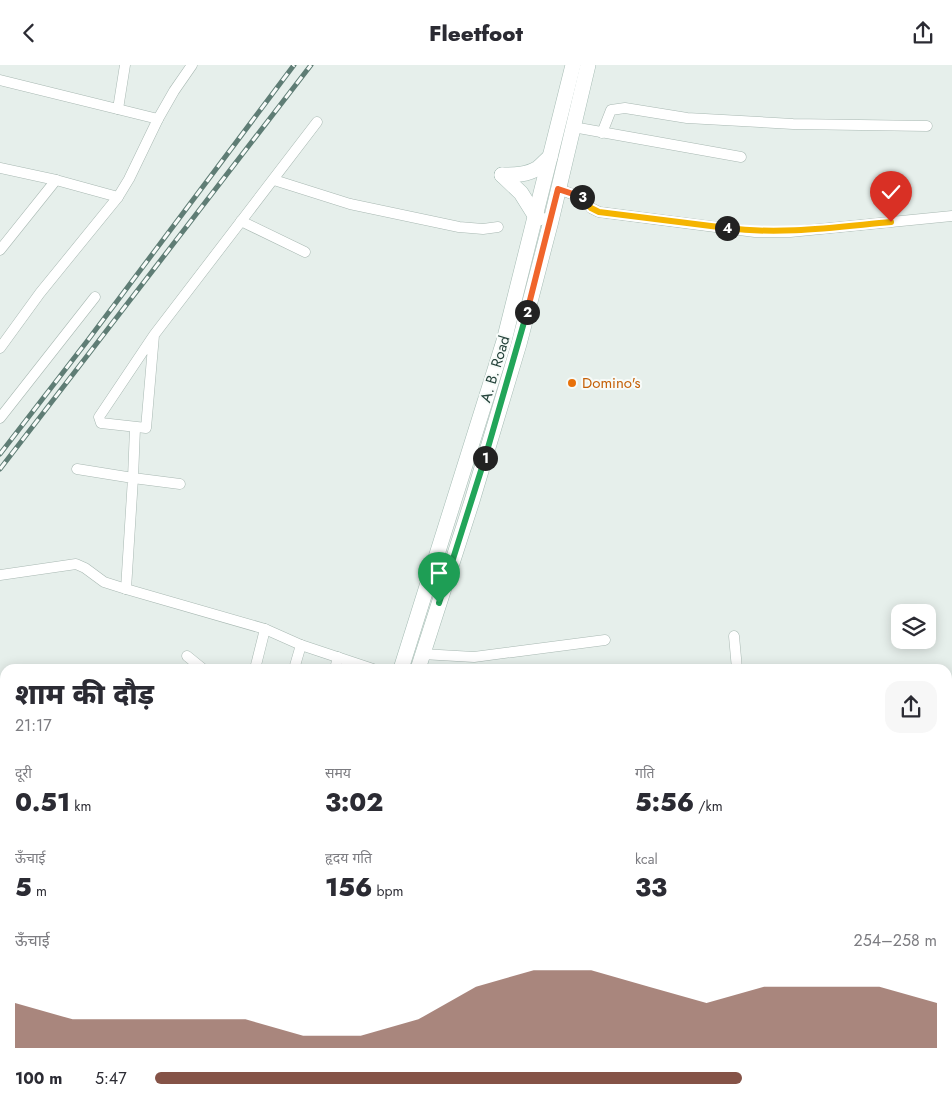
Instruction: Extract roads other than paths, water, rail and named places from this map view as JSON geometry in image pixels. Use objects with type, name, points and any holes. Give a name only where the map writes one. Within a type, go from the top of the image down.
[{"type":"main road","name":"A. B. Road","points":[[403,664],[504,341],[573,65]]},
{"type":"main road","name":"A. B. Road","points":[[419,664],[472,501],[519,344],[551,221],[588,65]]},
{"type":"main road","points":[[551,221],[536,217],[521,193],[502,175],[520,175],[529,172],[536,169],[549,157],[565,161]]},
{"type":"main road","points":[[542,185],[558,189]]},
{"type":"street","points":[[118,109],[125,65]]},
{"type":"street","points":[[0,348],[40,293],[118,197],[158,119],[192,65]]},
{"type":"street","points":[[0,80],[158,119]]},
{"type":"street","points":[[602,133],[611,110],[625,108],[687,118],[793,124],[927,126]]},
{"type":"street","points":[[154,335],[146,428],[101,423],[99,417],[154,335],[317,122]]},
{"type":"street","points":[[573,127],[741,157]]},
{"type":"street","points":[[0,168],[56,180],[118,197]]},
{"type":"street","points":[[0,251],[56,180]]},
{"type":"street","points":[[274,180],[350,204],[450,225],[471,229],[498,227]]},
{"type":"street","points":[[558,189],[585,199],[591,208],[599,212],[755,231],[790,232],[952,216]]},
{"type":"street","points":[[241,221],[305,252]]},
{"type":"street","points":[[0,418],[95,297]]},
{"type":"street","points":[[126,589],[135,428]]},
{"type":"street","points":[[77,469],[180,484]]},
{"type":"street","points":[[0,575],[76,564],[85,568],[104,583],[265,629],[301,645],[358,664]]},
{"type":"street","points":[[256,664],[265,629]]},
{"type":"street","points":[[734,637],[737,664]]},
{"type":"street","points":[[422,654],[474,657],[605,640]]},
{"type":"street","points":[[295,664],[301,645]]},
{"type":"street","points":[[187,656],[197,664]]},
{"type":"street","points":[[336,664],[338,657]]},
{"type":"railway","points":[[0,454],[294,65]]},
{"type":"railway","points":[[0,469],[311,65]]},
{"type":"place","name":"Domino's","points":[[572,383]]}]
